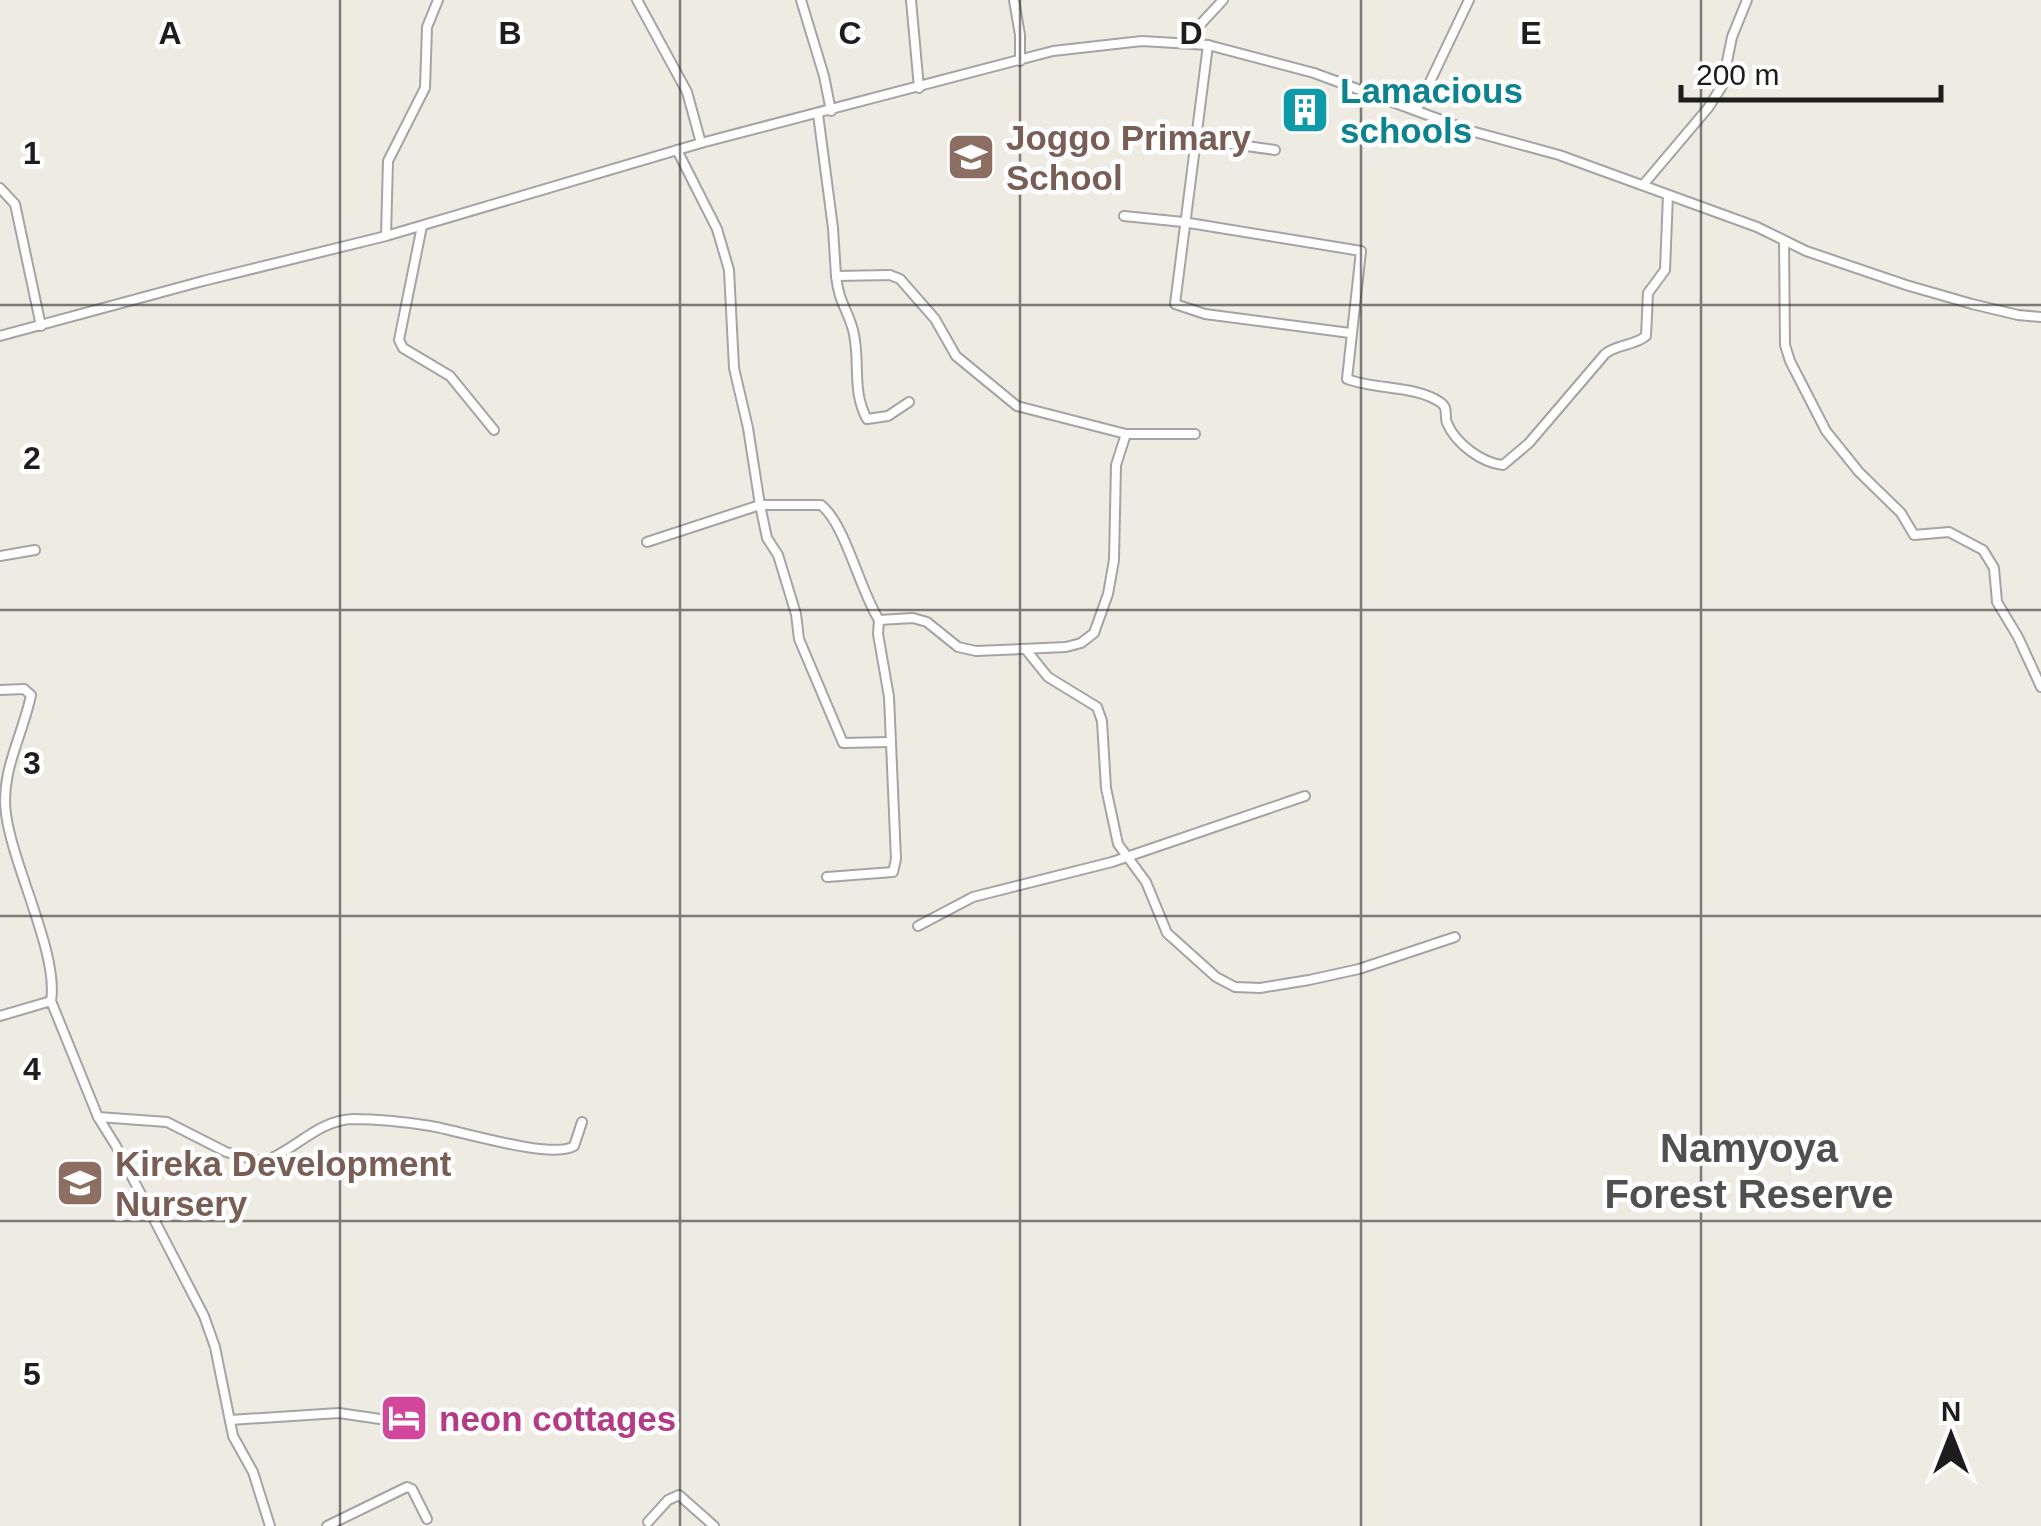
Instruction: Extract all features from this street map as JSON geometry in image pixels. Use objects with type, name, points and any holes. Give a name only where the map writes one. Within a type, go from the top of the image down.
[{"type":"street","points":[[386,236],[388,161],[424,88],[428,27],[438,0]]},
{"type":"street","points":[[637,0],[687,92],[701,143]]},
{"type":"street","points":[[801,0],[824,76],[830,111]]},
{"type":"street","points":[[911,0],[919,88]]},
{"type":"street","points":[[1014,0],[1020,61]]},
{"type":"street","points":[[1184,42],[1224,0]]},
{"type":"street","points":[[1417,109],[1469,0]]},
{"type":"street","points":[[1642,185],[1722,86],[1732,37],[1747,0]]},
{"type":"street","points":[[0,336],[204,280],[386,236],[701,143],[1054,51],[1110,44],[1184,42],[1314,74],[1471,130],[1559,155],[1757,226],[1806,251],[1972,304],[2041,316]]},
{"type":"street","points":[[1208,45],[1175,304],[1206,314],[1350,334]]},
{"type":"street","points":[[818,114],[834,228],[839,300],[854,332],[855,378],[862,409],[867,418],[888,416],[909,402]]},
{"type":"street","points":[[1196,140],[1275,150]]},
{"type":"street","points":[[677,150],[717,229],[729,270],[734,368],[767,538],[778,555],[796,614],[799,639],[843,743],[889,742]]},
{"type":"street","points":[[0,188],[15,204],[40,326]]},
{"type":"street","points":[[1124,216],[1360,250],[1348,379],[1439,401],[1446,407],[1450,428],[1478,457],[1503,464],[1529,443],[1610,349],[1639,342],[1646,336],[1648,293],[1665,270],[1668,195]]},
{"type":"street","points":[[422,226],[399,340],[402,348],[450,376],[494,430]]},
{"type":"street","points":[[1784,240],[1785,345],[1814,414],[1859,472],[1901,513],[1914,535],[1949,532],[1983,550],[1994,568],[1996,602],[2018,637],[2041,687]]},
{"type":"street","points":[[836,276],[890,275],[900,279],[935,319],[956,356],[1017,406],[1126,434],[1194,434]]},
{"type":"street","points":[[879,620],[913,618],[936,628],[958,647],[976,652],[1027,651],[1081,643],[1094,633],[1108,594],[1114,560],[1116,465],[1126,434]]},
{"type":"street","points":[[647,542],[760,505],[821,505],[827,510],[879,620],[889,698],[895,840],[893,872],[827,877]]},
{"type":"street","points":[[0,556],[35,550]]},
{"type":"street","points":[[1027,651],[1048,677],[1097,707],[1102,721],[1106,788],[1118,844],[1146,882],[1167,933],[1216,977],[1235,987],[1260,988],[1342,973],[1455,937]]},
{"type":"street","points":[[0,690],[24,689],[31,695],[5,786],[6,814],[40,931],[52,982],[51,1001],[98,1117],[204,1316],[216,1347],[234,1436],[253,1472],[270,1526]]},
{"type":"street","points":[[918,926],[973,897],[1125,856],[1305,796]]},
{"type":"street","points":[[0,1016],[51,1001]]},
{"type":"street","points":[[98,1117],[168,1122],[226,1152],[263,1162],[339,1120],[432,1126],[474,1138],[558,1152],[574,1146],[582,1122]]},
{"type":"street","points":[[230,1420],[339,1414],[380,1419]]},
{"type":"street","points":[[327,1526],[407,1487],[427,1519]]},
{"type":"street","points":[[648,1522],[668,1500],[679,1495],[714,1526]]},
{"type":"place","name":"Lamacious schools","points":[[1305,110]]},
{"type":"place","name":"Joggo Primary School","points":[[971,157]]},
{"type":"place","name":"Kireka Development Nursery","points":[[80,1183]]},
{"type":"place","name":"neon cottages","points":[[404,1418]]},
{"type":"district","name":"Namyoya Forest Reserve","points":[[1749,1171]]}]
